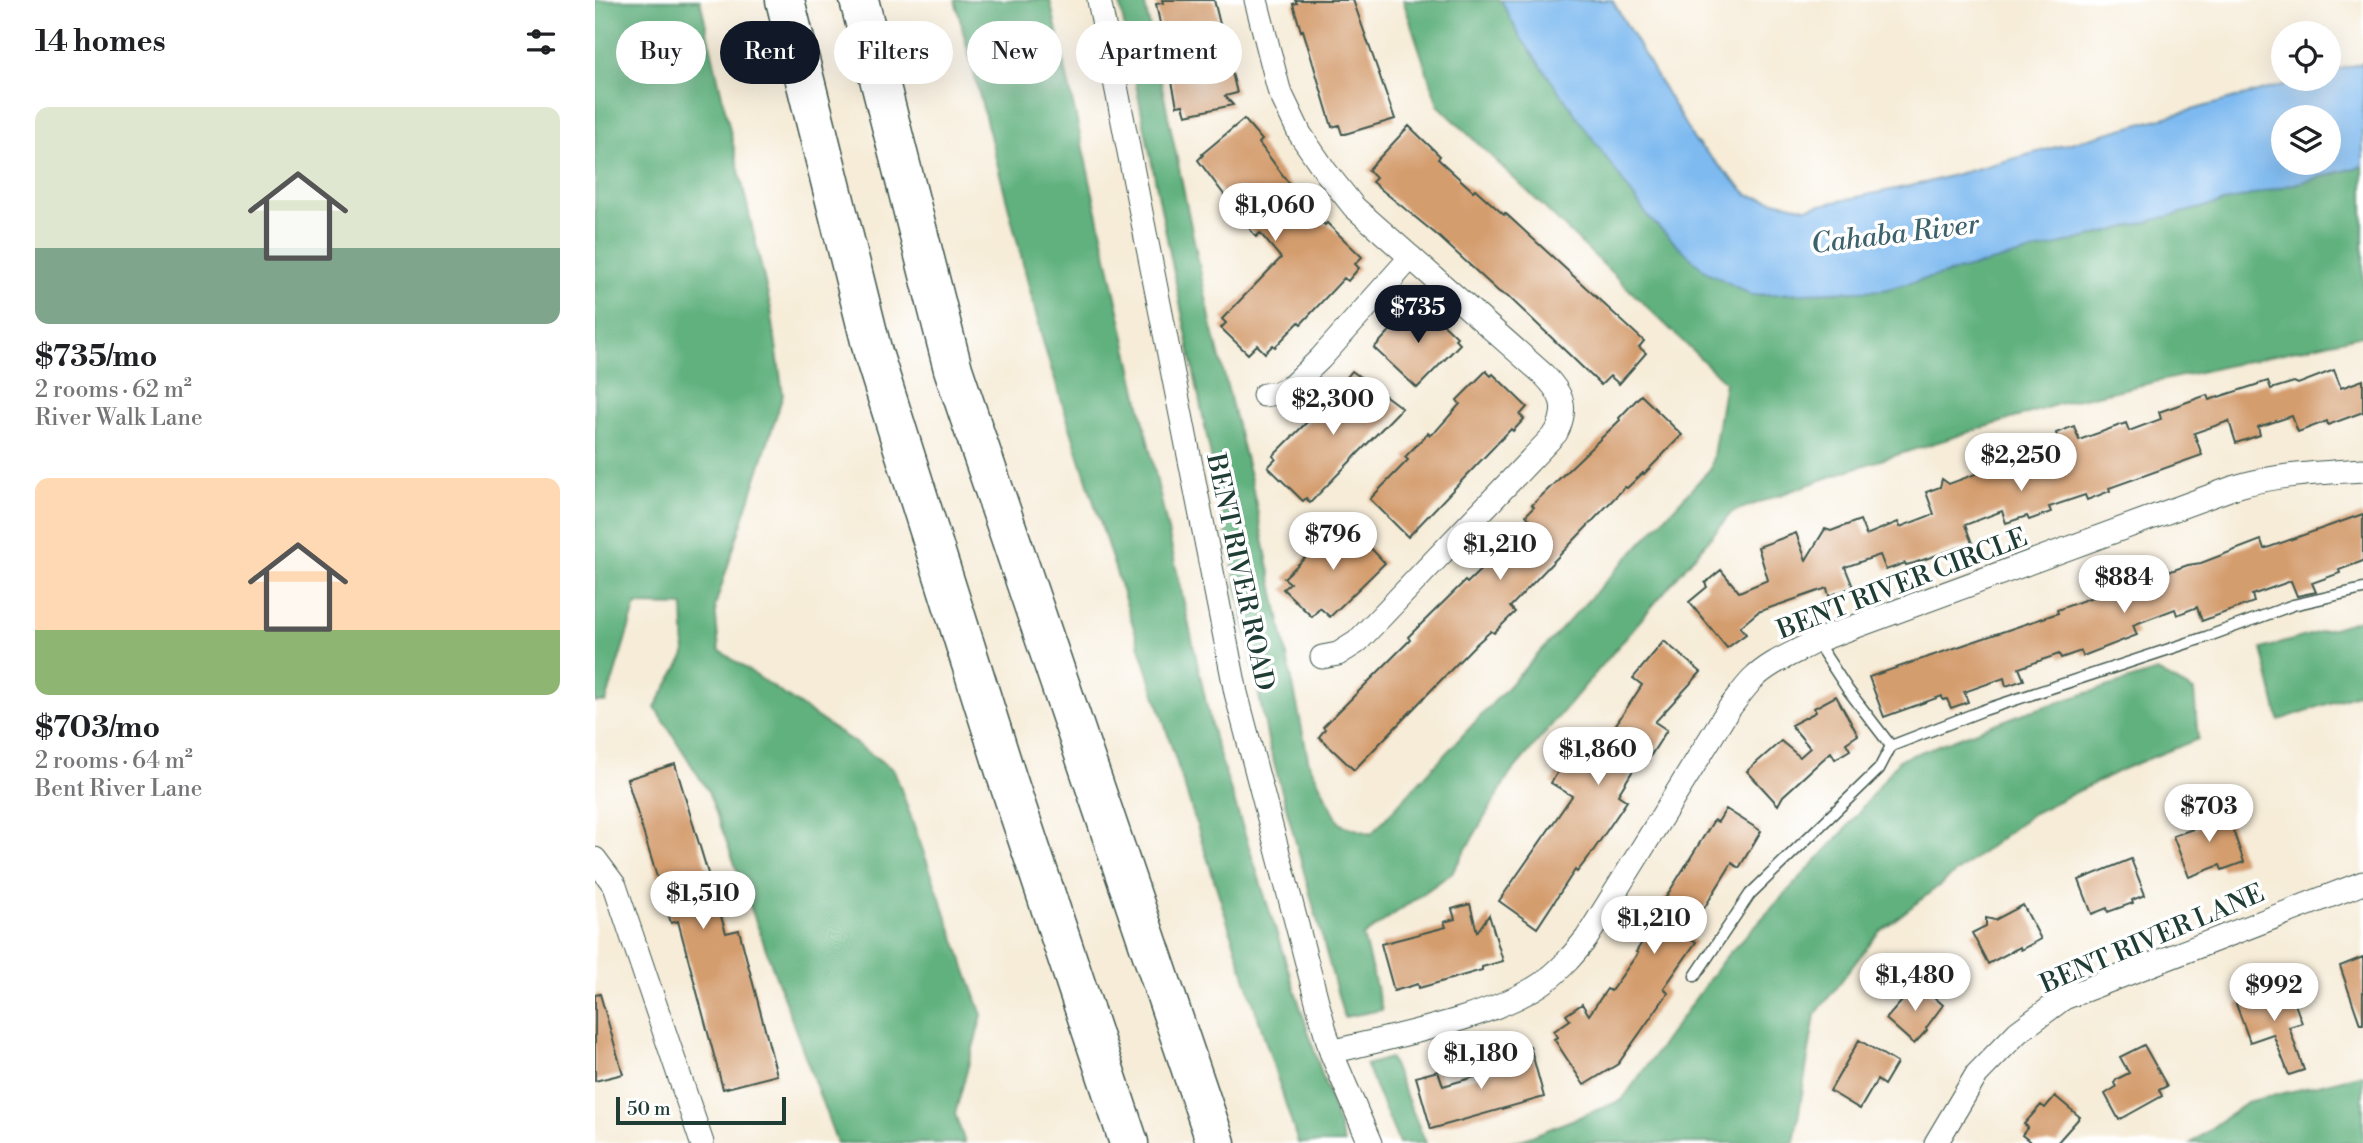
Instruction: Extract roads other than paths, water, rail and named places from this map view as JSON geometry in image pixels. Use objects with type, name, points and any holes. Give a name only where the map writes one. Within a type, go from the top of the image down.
[{"type":"highway","points":[[785,0],[873,353],[1007,778],[1129,1143]]},
{"type":"highway","points":[[859,0],[953,369],[1216,1143]]},
{"type":"street","name":"BENT RIVER ROAD","points":[[1099,0],[1236,693],[1283,880],[1331,1052],[1370,1143]]},
{"type":"street","points":[[1256,0],[1279,90],[1300,134],[1354,207],[1543,373],[1555,387],[1563,403],[1562,421],[1547,443],[1357,642],[1338,654],[1322,657]]},
{"type":"street","points":[[1264,395],[1278,393],[1292,386],[1320,359],[1411,257]]},
{"type":"street","name":"BENT RIVER CIRCLE","points":[[1331,1052],[1470,1016],[1508,1002],[1550,977],[1586,939],[1722,720],[1742,692],[1765,669],[1816,641],[2235,486],[2289,474],[2363,470]]},
{"type":"street","points":[[595,859],[615,886],[702,1143]]},
{"type":"street","name":"BENT RIVER LANE","points":[[1936,1143],[1977,1074],[2018,1032],[2064,998],[2363,883]]},
{"type":"lane","points":[[1695,976],[1750,894],[1879,769],[1891,746],[1984,710],[2206,637],[2293,605],[2363,589]]},
{"type":"lane","points":[[1816,641],[1848,690],[1891,746]]},
{"type":"water","name":"Cahaba River","points":[[1501,0],[1612,0],[1694,140],[1748,195],[1806,208],[1928,182],[2271,88],[2271,91],[2341,91],[2341,69],[2363,63],[2363,166],[2341,172],[2341,105],[2271,105],[2271,175],[2328,175],[1883,290],[1752,295],[1705,271],[1649,218],[1519,35]]}]
